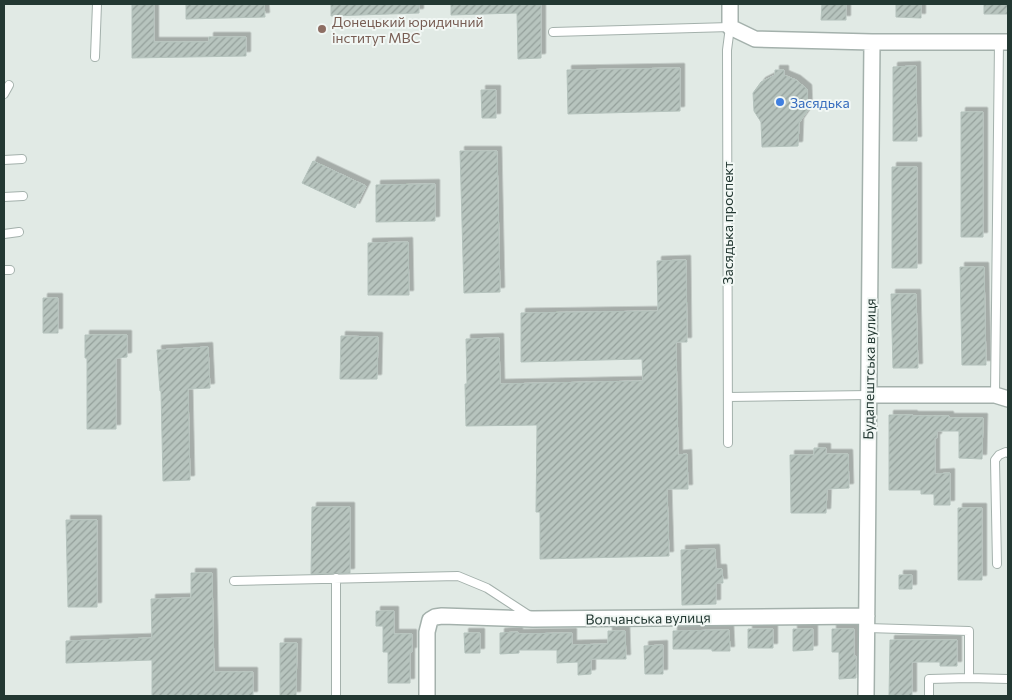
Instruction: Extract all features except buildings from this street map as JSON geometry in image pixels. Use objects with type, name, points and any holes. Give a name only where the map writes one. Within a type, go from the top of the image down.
[{"type":"street","name":"Засядька проспект","points":[[730,4],[730,27]]},
{"type":"street","points":[[730,27],[754,39],[872,42],[1004,42]]},
{"type":"street","name":"Будапештська вулиця","points":[[866,696],[872,42]]},
{"type":"street","points":[[869,396],[1002,397]]},
{"type":"street","name":"Волчанська вулиця","points":[[427,696],[427,632],[430,620],[435,617],[867,622]]},
{"type":"lane","points":[[95,57],[97,4]]},
{"type":"lane","points":[[554,32],[730,27]]},
{"type":"lane","name":"Засядька проспект","points":[[728,443],[727,50],[730,27]]},
{"type":"lane","points":[[1002,397],[1004,42]]},
{"type":"lane","points":[[4,94],[9,86]]},
{"type":"lane","points":[[4,160],[22,159]]},
{"type":"lane","points":[[4,197],[23,196]]},
{"type":"lane","points":[[4,234],[20,232]]},
{"type":"lane","points":[[728,397],[869,396]]},
{"type":"lane","points":[[998,564],[995,460],[999,455],[1008,453]]},
{"type":"lane","points":[[234,581],[458,576],[487,588],[533,619]]},
{"type":"lane","points":[[336,578],[336,696]]},
{"type":"lane","points":[[867,622],[968,631],[969,678]]},
{"type":"lane","points":[[929,696],[929,678],[1008,679]]},
{"type":"place","name":"Донецький юридичний інститут МВС","points":[[322,29]]},
{"type":"place","name":"Засядька","points":[[780,102]]}]
